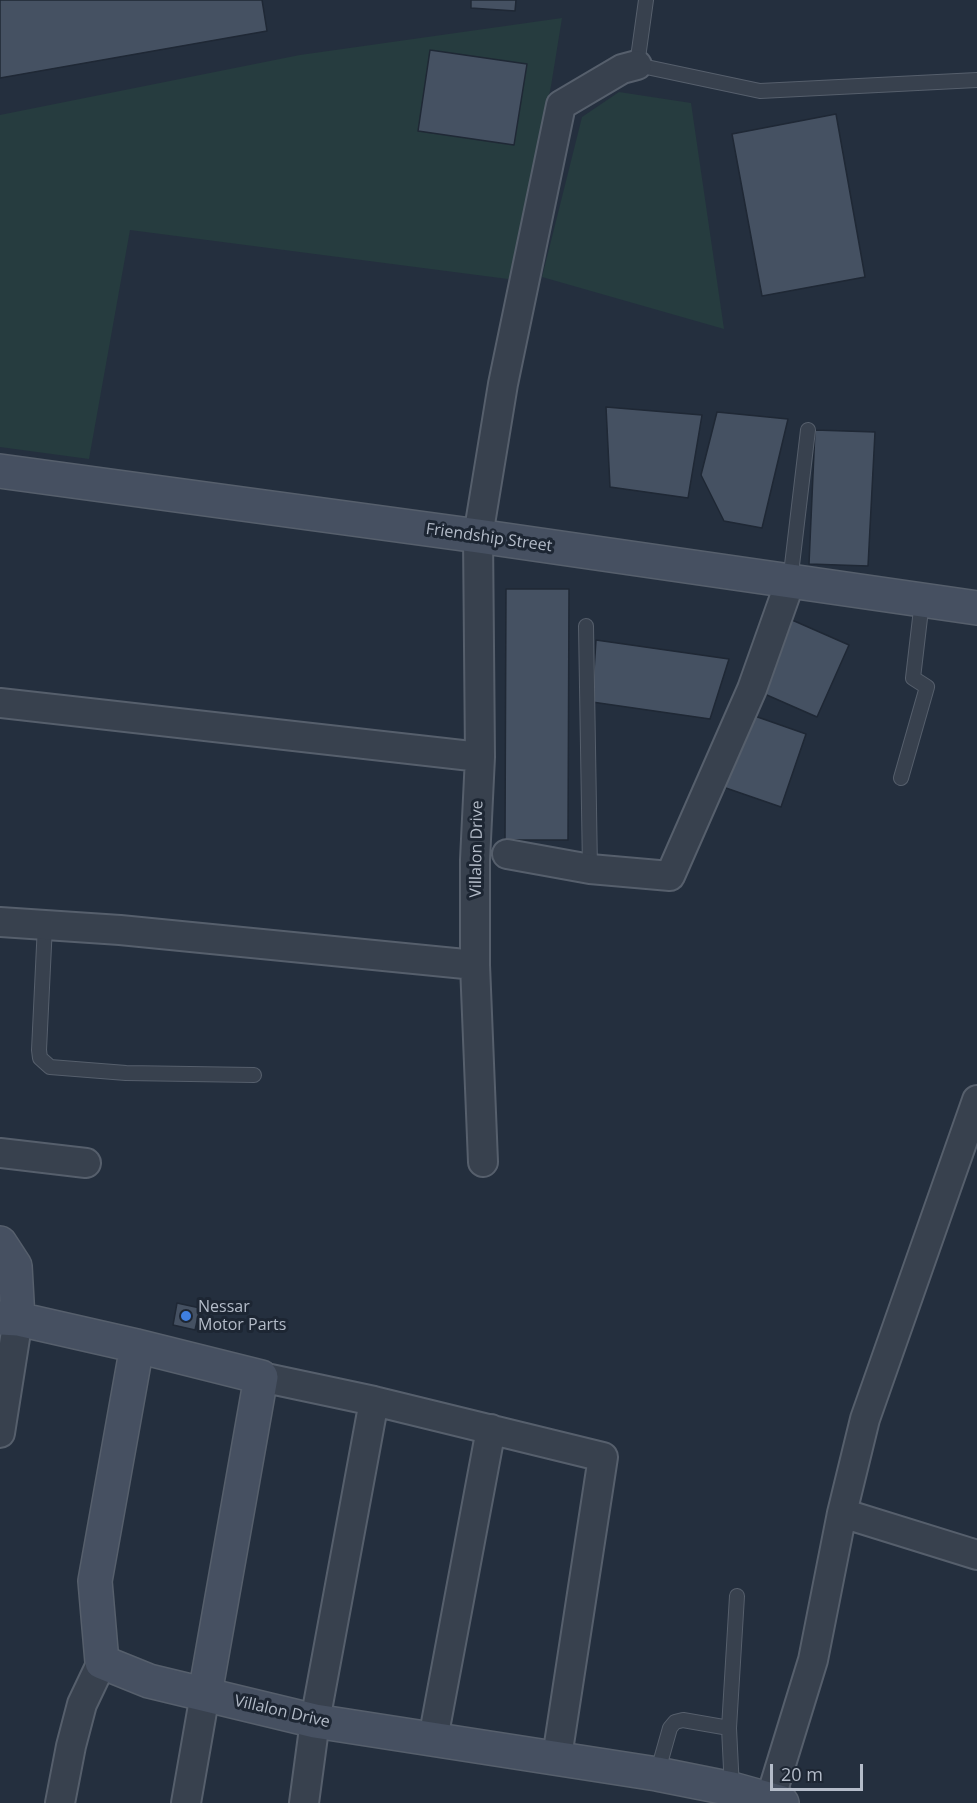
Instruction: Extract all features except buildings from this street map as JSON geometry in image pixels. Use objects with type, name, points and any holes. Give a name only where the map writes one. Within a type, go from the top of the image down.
[{"type":"street","name":"Villalon Drive","points":[[483,1162],[475,965],[475,860],[480,757],[478,536],[502,384],[561,105],[622,69],[637,65]]},
{"type":"street","name":"Friendship Street","points":[[0,471],[478,536],[977,608]]},
{"type":"street","points":[[507,854],[590,869],[670,876],[752,689],[790,582]]},
{"type":"street","points":[[0,703],[480,757]]},
{"type":"street","points":[[0,922],[120,930],[475,965]]},
{"type":"street","points":[[774,1802],[813,1660],[842,1513],[865,1419],[977,1100]]},
{"type":"street","points":[[0,1153],[86,1163]]},
{"type":"street","points":[[0,1243],[15,1266],[0,1433]]},
{"type":"street","points":[[9,1318],[374,1401],[603,1457],[557,1757]]},
{"type":"street","points":[[60,1803],[82,1704],[102,1662],[95,1581],[137,1346]]},
{"type":"street","points":[[186,1803],[261,1377]]},
{"type":"street","points":[[304,1803],[315,1721],[374,1401]]},
{"type":"street","points":[[433,1739],[491,1429]]},
{"type":"street","points":[[842,1513],[977,1555]]},
{"type":"street","name":"Villalon Drive","points":[[102,1662],[148,1681],[315,1721],[657,1774],[732,1789],[774,1802]]},
{"type":"lane","points":[[646,0],[637,65],[760,91],[977,80]]},
{"type":"lane","points":[[790,582],[808,430]]},
{"type":"lane","points":[[901,778],[927,687],[913,678],[922,601]]},
{"type":"lane","points":[[586,626],[590,869]]},
{"type":"lane","points":[[45,925],[39,1050],[40,1058],[50,1067],[126,1073],[254,1075]]},
{"type":"lane","points":[[732,1789],[729,1728],[737,1596]]},
{"type":"lane","points":[[657,1774],[670,1728],[675,1722],[683,1720],[729,1728]]},
{"type":"green space","points":[[562,18],[551,86],[512,273],[508,279],[130,230],[89,459],[0,447],[0,115],[300,55]]},
{"type":"green space","points":[[619,92],[691,103],[724,329],[542,277],[582,117]]},
{"type":"place","name":"Nessar Motor Parts","points":[[186,1316]]}]
